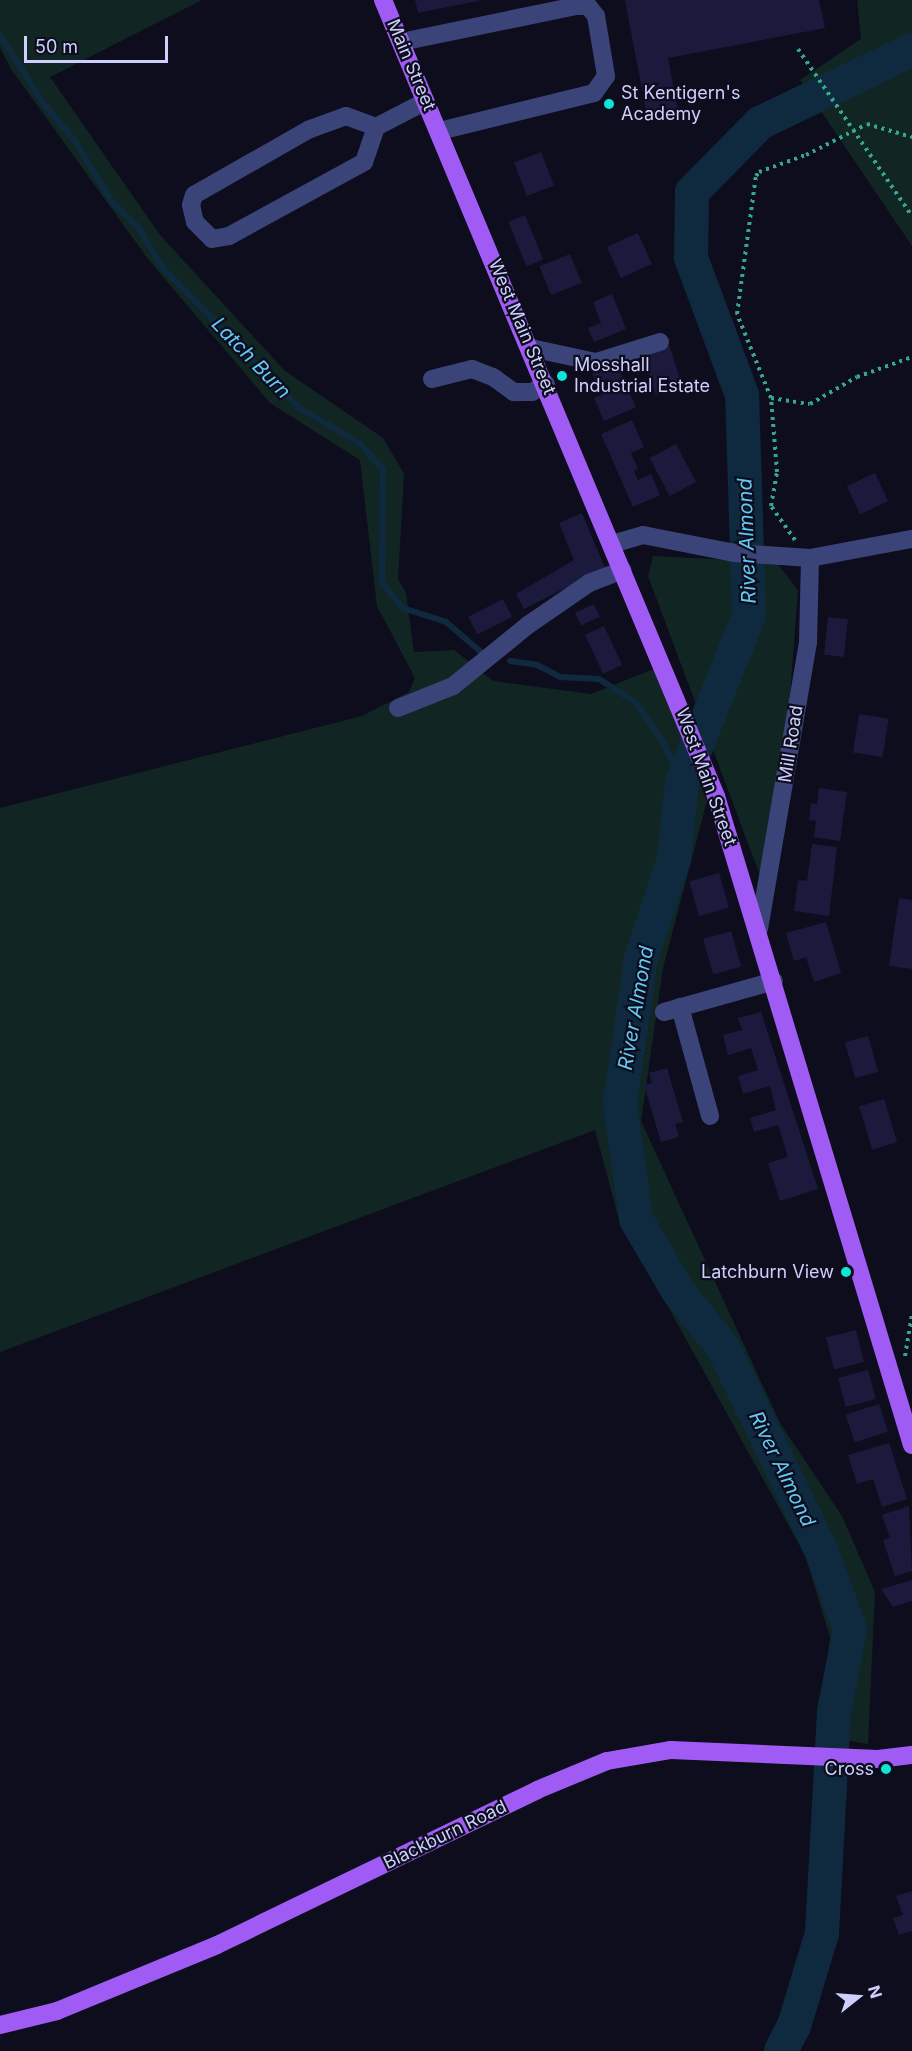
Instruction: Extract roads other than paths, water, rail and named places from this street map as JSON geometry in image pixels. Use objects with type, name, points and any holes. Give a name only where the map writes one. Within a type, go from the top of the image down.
[{"type":"main road","name":"Main Street","points":[[383,0],[439,131]]},
{"type":"main road","name":"West Main Street","points":[[439,131],[716,795],[759,929],[912,1445]]},
{"type":"main road","name":"Blackburn Road","points":[[0,2025],[57,2011],[217,1945],[537,1791],[607,1761],[671,1750],[878,1759],[912,1755]]},
{"type":"street","points":[[401,42],[577,6],[588,6],[596,16],[606,76],[594,93],[439,131]]},
{"type":"street","points":[[376,127],[346,116],[308,130],[194,195],[190,205],[195,222],[212,239],[229,236],[364,162],[376,127],[426,101]]},
{"type":"street","points":[[531,348],[596,362],[660,342]]},
{"type":"street","points":[[432,379],[472,369],[493,377],[514,392],[532,392],[546,384]]},
{"type":"street","points":[[612,544],[643,535],[735,553],[810,558],[912,539]]},
{"type":"street","name":"Mill Road","points":[[759,929],[808,642],[810,558]]},
{"type":"street","points":[[398,708],[453,686],[572,595],[623,570]]},
{"type":"street","points":[[710,1116],[672,1009],[774,981]]},
{"type":"waterway","name":"Latch Burn","points":[[0,35],[43,103],[75,141],[112,202],[138,227],[162,267],[298,407],[359,443],[383,469],[382,583],[403,608],[446,622],[480,651]]},
{"type":"waterway","name":"River Almond","points":[[781,2051],[794,2026],[822,1933],[834,1711],[850,1630],[821,1550],[724,1349],[678,1291],[636,1219],[620,1103],[641,959],[674,859],[682,782],[749,615],[742,395],[691,258],[692,192],[760,123],[912,50]]},
{"type":"waterway","name":"Latch Burn","points":[[510,661],[537,665],[561,677],[599,679],[635,702],[663,742],[682,782]]},
{"type":"place","name":"St Kentigern's Academy","points":[[609,104]]},
{"type":"place","name":"Mosshall Industrial Estate","points":[[562,376]]},
{"type":"place","name":"Latchburn View","points":[[846,1272]]},
{"type":"place","name":"Cross","points":[[886,1769]]}]
